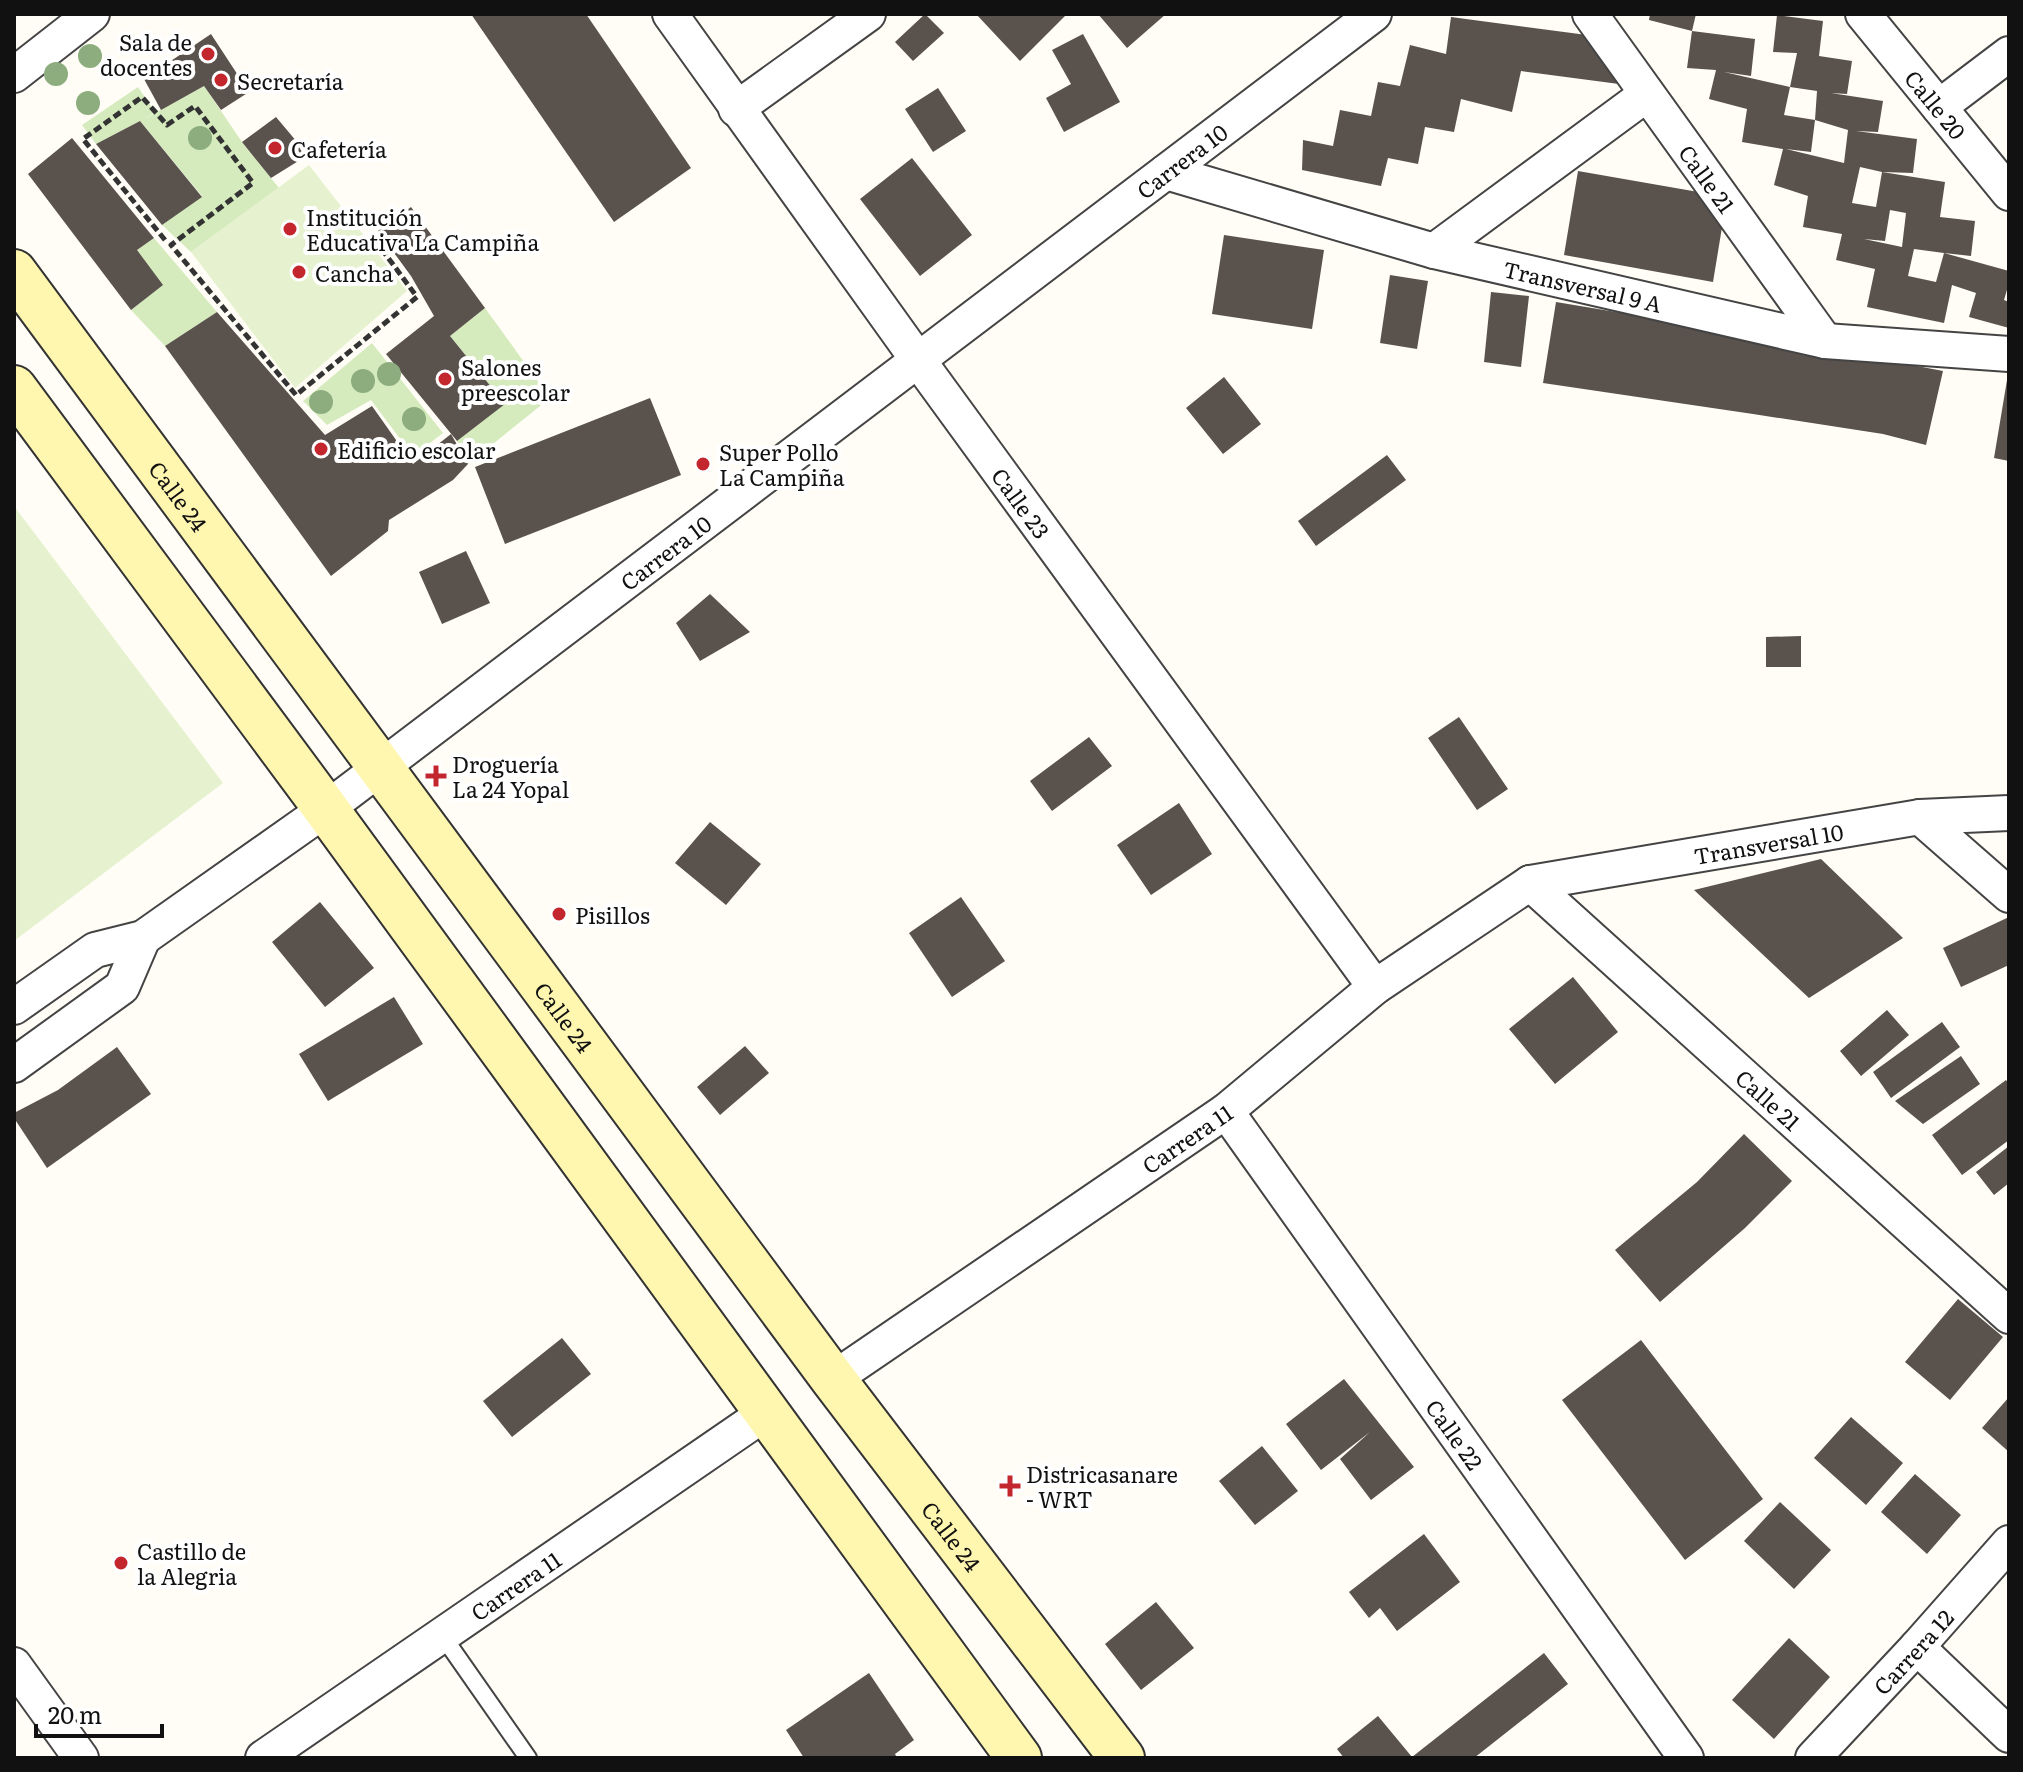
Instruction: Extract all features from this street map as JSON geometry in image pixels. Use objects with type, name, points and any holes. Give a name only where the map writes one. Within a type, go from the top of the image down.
[{"type":"street","points":[[14,75],[92,14]]},
{"type":"street","name":"Calle 23","points":[[670,14],[1375,987]]},
{"type":"street","points":[[736,109],[868,14]]},
{"type":"street","name":"Carrera 10","points":[[14,1007],[95,950],[143,938],[326,809],[1374,14]]},
{"type":"street","name":"Calle 21","points":[[1590,14],[1825,341]]},
{"type":"street","name":"Calle 20","points":[[1863,14],[2009,193]]},
{"type":"street","points":[[1939,107],[2009,54]]},
{"type":"street","points":[[1434,251],[1647,94]]},
{"type":"street","name":"Transversal 9 A","points":[[1166,172],[1434,251],[1825,341],[2009,354]]},
{"type":"street","name":"Calle 24","points":[[14,272],[833,1379],[1122,1758]]},
{"type":"street","points":[[14,388],[326,809],[1019,1758]]},
{"type":"street","name":"Transversal 10","points":[[1530,883],[1920,817],[2009,813]]},
{"type":"street","points":[[1920,817],[2009,895]]},
{"type":"street","name":"Calle 21","points":[[1530,883],[2009,1316]]},
{"type":"street","name":"Carrera 11","points":[[833,1379],[1226,1111],[1375,987],[1530,883]]},
{"type":"street","points":[[14,1065],[122,987],[143,938]]},
{"type":"street","name":"Calle 22","points":[[1226,1111],[1686,1758]]},
{"type":"street","name":"Carrera 11","points":[[263,1758],[767,1412]]},
{"type":"street","name":"Carrera 12","points":[[1813,1758],[2009,1543]]},
{"type":"street","points":[[1917,1647],[2009,1735]]},
{"type":"street","points":[[14,1665],[81,1758]]},
{"type":"lane","points":[[442,1635],[528,1758]]},
{"type":"path","points":[[165,240],[83,139],[142,97],[167,125],[195,106],[253,183],[171,245],[296,395],[417,297],[375,240]]},
{"type":"green space","points":[[204,86],[242,142],[279,188],[191,252],[162,225],[202,196],[140,121],[96,144],[82,125],[138,87],[155,112],[144,119]]},
{"type":"green space","name":"Cancha","points":[[309,165],[407,291],[295,388],[191,252]]},
{"type":"green space","points":[[154,238],[217,312],[165,346],[131,310],[162,285],[137,250]]},
{"type":"green space","points":[[485,308],[550,398],[468,464],[457,441],[504,403],[450,336]]},
{"type":"green space","points":[[372,343],[443,433],[413,456],[371,400],[327,425],[303,401]]},
{"type":"green space","points":[[14,506],[223,783],[14,941]]},
{"type":"building","points":[[471,14],[586,14],[691,168],[614,222]]},
{"type":"building","points":[[925,14],[944,33],[913,61],[895,42]]},
{"type":"building","points":[[976,14],[1067,14],[1020,61]]},
{"type":"building","points":[[1098,14],[1166,14],[1127,48]]},
{"type":"building","points":[[1650,14],[1696,14],[1692,31],[1649,20]]},
{"type":"building","points":[[1777,15],[1823,21],[1819,56],[1852,61],[1847,94],[1831,93],[1883,101],[1878,132],[1856,131],[1917,139],[1913,173],[1882,172],[1945,182],[1940,217],[1975,221],[1971,256],[1944,253],[2009,271],[2004,300],[2009,302],[2009,328],[1969,317],[1976,293],[1952,285],[1944,323],[1867,307],[1875,269],[1836,260],[1842,234],[1803,227],[1808,196],[1774,185],[1783,149],[1742,142],[1747,109],[1709,99],[1716,70],[1687,68],[1692,31],[1755,39],[1751,76],[1724,72],[1790,87],[1797,53],[1773,52]],"holes":[[[1790,87],[1817,91],[1815,120],[1784,115]],[[1815,120],[1848,130],[1844,163],[1786,149],[1811,152]],[[1860,167],[1882,172],[1876,207],[1852,203]],[[1890,210],[1906,213],[1902,247],[1864,239],[1885,241]],[[1914,249],[1944,253],[1936,282],[1908,276]]]},
{"type":"building","points":[[1451,17],[1625,40],[1619,84],[1521,71],[1512,112],[1461,99],[1454,132],[1425,127],[1418,164],[1388,158],[1381,186],[1302,170],[1303,140],[1333,146],[1340,110],[1371,116],[1378,82],[1400,86],[1410,45],[1446,54]]},
{"type":"building","points":[[211,34],[249,92],[221,110],[204,86],[161,110],[144,79]]},
{"type":"building","points":[[1083,34],[1120,102],[1064,132],[1046,98],[1071,84],[1052,50]]},
{"type":"building","points":[[938,88],[966,131],[933,152],[905,109]]},
{"type":"building","name":"Cafetería","points":[[276,117],[308,155],[271,178],[242,142]]},
{"type":"building","points":[[140,121],[202,197],[162,225],[96,144]]},
{"type":"building","points":[[72,138],[154,238],[137,250],[163,285],[131,310],[28,174]]},
{"type":"building","points":[[912,158],[972,235],[920,276],[860,199]]},
{"type":"building","points":[[1578,171],[1727,197],[1713,282],[1564,255]]},
{"type":"building","points":[[411,207],[485,308],[450,336],[505,404],[457,441],[386,354],[434,316],[411,276],[378,231]]},
{"type":"building","points":[[1224,235],[1324,250],[1312,329],[1212,314]]},
{"type":"building","points":[[1390,275],[1428,281],[1417,349],[1380,343]]},
{"type":"building","points":[[1491,292],[1529,296],[1521,367],[1484,362]]},
{"type":"building","points":[[1556,302],[1766,337],[1943,371],[1926,445],[1883,434],[1543,383]]},
{"type":"building","name":"Edificio escolar","points":[[217,312],[325,435],[372,406],[413,464],[451,434],[468,464],[453,480],[389,520],[388,531],[331,576],[165,346]]},
{"type":"building","points":[[1224,377],[1261,424],[1223,454],[1186,408]]},
{"type":"building","points":[[2009,380],[2009,461],[1994,458]]},
{"type":"building","points":[[650,398],[681,475],[505,544],[475,467]]},
{"type":"building","points":[[1387,455],[1406,480],[1316,546],[1298,521]]},
{"type":"building","points":[[466,551],[490,603],[442,624],[419,572]]},
{"type":"building","points":[[710,594],[750,632],[700,661],[676,623]]},
{"type":"building","points":[[1801,636],[1801,667],[1766,667],[1766,637]]},
{"type":"building","points":[[1459,717],[1508,789],[1477,810],[1428,738]]},
{"type":"building","points":[[1089,737],[1112,766],[1052,811],[1030,781]]},
{"type":"building","points":[[1179,803],[1212,854],[1151,895],[1117,845]]},
{"type":"building","points":[[710,822],[761,864],[726,905],[675,863]]},
{"type":"building","points":[[1821,859],[1903,938],[1809,998],[1694,890]]},
{"type":"building","points":[[961,897],[1005,961],[952,997],[909,933]]},
{"type":"building","points":[[320,902],[374,968],[325,1007],[272,942]]},
{"type":"building","points":[[2009,917],[2009,965],[1961,987],[1943,948]]},
{"type":"building","points":[[1573,977],[1618,1032],[1555,1084],[1509,1029]]},
{"type":"building","points":[[394,997],[423,1044],[328,1101],[299,1054]]},
{"type":"building","points":[[1887,1010],[1909,1035],[1861,1076],[1840,1051]]},
{"type":"building","points":[[1942,1022],[1960,1047],[1891,1098],[1873,1072]]},
{"type":"building","points":[[745,1046],[769,1073],[720,1115],[697,1087]]},
{"type":"building","points":[[117,1047],[151,1094],[47,1168],[14,1118],[14,1113],[58,1090]]},
{"type":"building","points":[[1961,1056],[1980,1084],[1923,1124],[1895,1101]]},
{"type":"building","points":[[2006,1080],[2009,1084],[2009,1140],[1962,1175],[1932,1135]]},
{"type":"building","points":[[1744,1134],[1792,1181],[1745,1228],[1660,1302],[1615,1250],[1697,1182]]},
{"type":"building","points":[[2009,1146],[2009,1183],[1994,1195],[1976,1172]]},
{"type":"building","points":[[1958,1299],[2003,1337],[1950,1400],[1905,1362]]},
{"type":"building","points":[[562,1338],[591,1374],[512,1437],[483,1401]]},
{"type":"building","points":[[1641,1340],[1763,1499],[1685,1560],[1562,1400]]},
{"type":"building","points":[[1344,1379],[1414,1467],[1371,1500],[1340,1459],[1370,1432],[1321,1470],[1286,1424]]},
{"type":"building","points":[[2009,1397],[2009,1452],[1982,1428]]},
{"type":"building","points":[[1851,1417],[1903,1463],[1866,1505],[1814,1458]]},
{"type":"building","points":[[1262,1446],[1298,1491],[1255,1525],[1219,1481]]},
{"type":"building","points":[[1915,1474],[1961,1515],[1927,1554],[1881,1512]]},
{"type":"building","points":[[1780,1502],[1831,1550],[1794,1589],[1744,1541]]},
{"type":"building","points":[[1424,1534],[1460,1582],[1397,1631],[1380,1608],[1369,1618],[1349,1592]]},
{"type":"building","points":[[1156,1602],[1194,1648],[1141,1690],[1105,1644]]},
{"type":"building","points":[[1789,1638],[1830,1677],[1774,1739],[1732,1700]]},
{"type":"building","points":[[1544,1653],[1568,1684],[1474,1758],[1344,1758],[1337,1749],[1378,1716],[1412,1757]]},
{"type":"building","points":[[869,1673],[914,1740],[895,1754],[897,1758],[804,1758],[786,1730]]},
{"type":"place","name":"Sala de docentes","points":[[208,54]]},
{"type":"place","name":"Secretaría","points":[[221,80]]},
{"type":"place","name":"Cafetería","points":[[275,148]]},
{"type":"place","name":"Institución Educativa La Campiña","points":[[290,229]]},
{"type":"place","name":"Cancha","points":[[299,272]]},
{"type":"place","name":"Salones preescolar","points":[[445,379]]},
{"type":"place","name":"Edificio escolar","points":[[321,449]]},
{"type":"place","name":"Super Pollo La Campiña","points":[[703,464]]},
{"type":"place","name":"Droguería La 24 Yopal","points":[[436,776]]},
{"type":"place","name":"Pisillos","points":[[559,914]]},
{"type":"place","name":"Districasanare - WRT","points":[[1010,1486]]},
{"type":"place","name":"Castillo de la Alegria","points":[[121,1563]]}]
